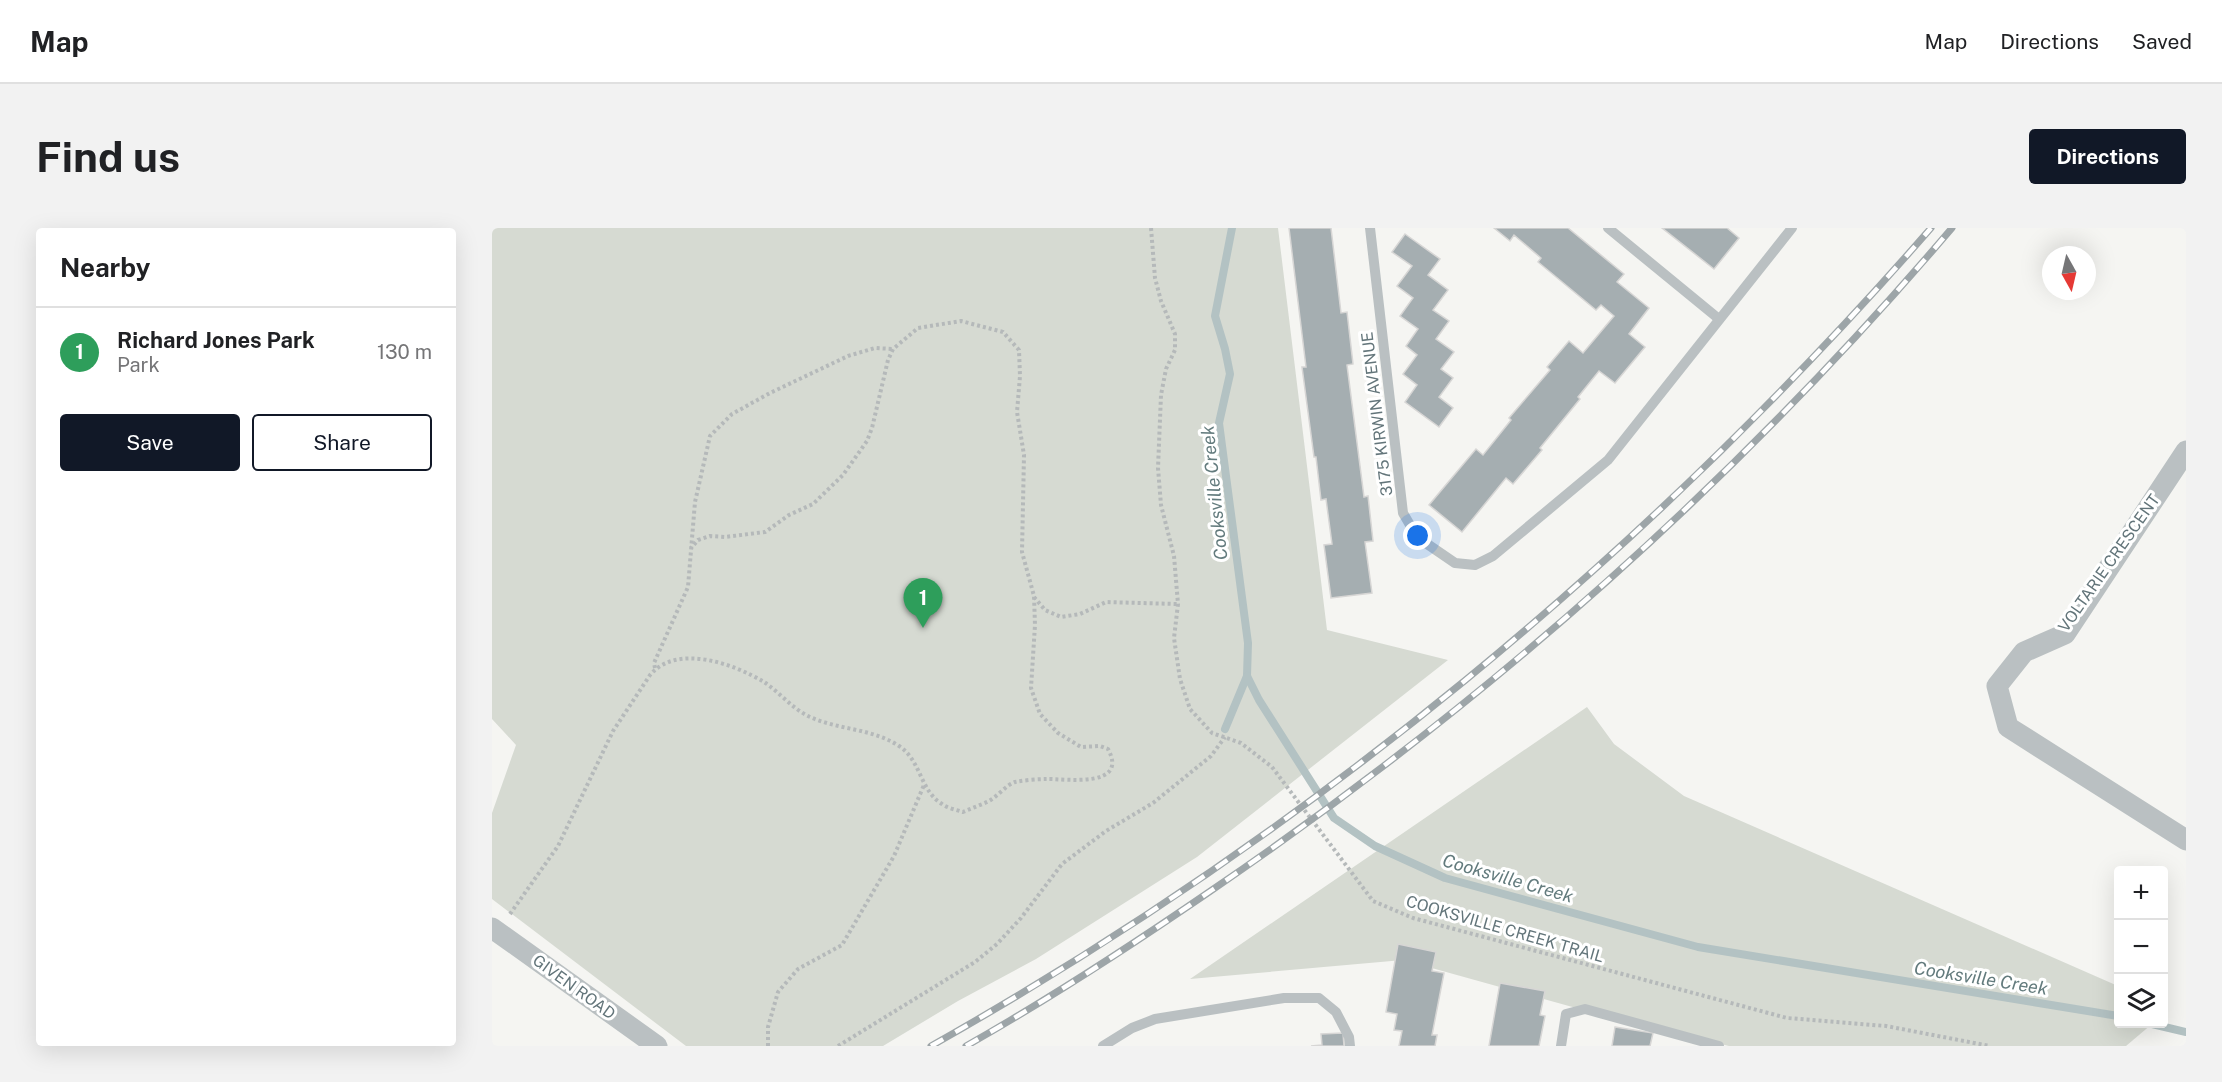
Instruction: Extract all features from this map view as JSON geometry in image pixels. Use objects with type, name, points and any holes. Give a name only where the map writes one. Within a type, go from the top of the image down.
[{"type":"street","name":"VOLTARIE CRESCENT","points":[[2186,451],[2065,634],[2024,652],[1997,686],[2008,727],[2186,840]]},
{"type":"street","name":"GIVEN ROAD","points":[[495,930],[657,1046]]},
{"type":"lane","name":"3175 KIRWIN AVENUE","points":[[1370,228],[1403,513],[1417,537],[1455,563],[1475,565],[1493,556],[1608,460],[1792,228]]},
{"type":"lane","points":[[1608,228],[1719,319]]},
{"type":"lane","points":[[1103,1046],[1132,1028],[1155,1019],[1284,998],[1319,998],[1336,1012],[1349,1037],[1350,1046]]},
{"type":"lane","points":[[1561,1046],[1566,1014],[1585,1010],[1719,1046]]},
{"type":"path","name":"COOKSVILLE CREEK TRAIL","points":[[1151,228],[1155,278],[1161,301],[1175,334],[1175,350],[1166,369],[1161,395],[1158,468],[1161,505],[1174,556],[1178,604],[1174,638],[1183,689],[1190,709],[1212,733],[1241,743],[1272,767],[1373,901],[1413,918],[1787,1018],[1886,1026],[1990,1046]]},
{"type":"path","points":[[495,930],[558,846],[613,731],[656,668],[669,661],[702,658],[733,667],[764,682],[806,715],[827,723],[870,733],[900,746],[917,764],[924,785],[941,804],[963,812],[990,800],[1014,783],[1046,779],[1088,779],[1108,772],[1113,765],[1108,749],[1100,746],[1081,747],[1058,733],[1040,714],[1031,688],[1035,625],[1034,596],[1022,552],[1024,455],[1017,412],[1020,376],[1019,350],[1003,332],[961,321],[918,328],[893,349],[888,360],[870,434],[843,476],[813,504],[789,515],[765,532],[725,537],[710,536],[698,540],[691,548]]},
{"type":"path","points":[[656,668],[654,663],[688,587],[695,502],[710,436],[732,414],[770,393],[848,356],[875,348],[893,349]]},
{"type":"path","points":[[1034,596],[1045,610],[1061,617],[1080,614],[1106,602],[1178,604]]},
{"type":"path","points":[[838,1046],[975,962],[997,944],[1021,918],[1062,864],[1106,831],[1154,803],[1211,756],[1225,737]]},
{"type":"path","points":[[768,1046],[768,1028],[778,992],[798,969],[842,945],[894,856],[924,785]]},
{"type":"shaded area","points":[[492,228],[1278,228],[1327,630],[1448,660],[1197,857],[1036,959],[958,1001],[883,1046],[686,1046],[492,899],[492,813],[516,745],[492,719]]},
{"type":"shaded area","points":[[1587,707],[1614,744],[1684,796],[2114,984],[2114,1028],[2147,1028],[2126,1046],[1729,1046],[1594,1013],[1403,960],[1190,979]]},
{"type":"building","points":[[1289,228],[1331,228],[1341,313],[1347,312],[1353,364],[1347,365],[1364,497],[1368,496],[1373,541],[1365,542],[1372,593],[1331,598],[1324,545],[1332,544],[1326,499],[1321,500],[1316,457],[1314,457],[1302,367],[1306,367]]},
{"type":"building","points":[[1494,228],[1568,228],[1624,274],[1617,282],[1649,308],[1629,334],[1645,347],[1615,383],[1599,371],[1578,397],[1580,399],[1540,448],[1542,450],[1513,484],[1506,478],[1462,532],[1429,505],[1476,449],[1483,455],[1511,420],[1509,418],[1550,370],[1547,367],[1569,341],[1583,353],[1614,316],[1601,305],[1596,310],[1538,262],[1541,258],[1514,235],[1510,241]]},
{"type":"building","points":[[1662,228],[1727,228],[1739,238],[1714,269]]},
{"type":"building","points":[[1405,234],[1440,259],[1428,275],[1448,290],[1433,310],[1449,321],[1436,339],[1454,352],[1441,369],[1453,378],[1439,397],[1453,408],[1439,427],[1405,402],[1417,385],[1403,374],[1417,355],[1406,346],[1418,329],[1400,316],[1413,298],[1397,286],[1412,266],[1392,252]]},
{"type":"building","points":[[1398,944],[1436,952],[1432,971],[1444,973],[1432,1035],[1437,1035],[1435,1046],[1399,1046],[1402,1031],[1394,1030],[1397,1014],[1386,1012]]},
{"type":"building","points":[[1500,983],[1545,991],[1540,1015],[1545,1016],[1539,1046],[1489,1046]]},
{"type":"building","points":[[1615,1027],[1653,1033],[1650,1046],[1612,1046]]},
{"type":"building","points":[[1343,1033],[1344,1046],[1311,1046],[1322,1045],[1321,1034]]},
{"type":"waterway","name":"Cooksville Creek","points":[[1232,228],[1215,316],[1230,374],[1219,423],[1248,643],[1247,676],[1259,700],[1334,818],[1375,846],[1445,878],[1698,947],[2114,1015]]},
{"type":"waterway","points":[[1225,729],[1247,676]]},
{"type":"waterway","name":"Cooksville Creek","points":[[2168,1028],[2186,1032]]},
{"type":"railway","points":[[931,1046],[1071,963],[1207,874],[1338,780],[1466,680],[1589,574],[1708,464],[1822,348],[1931,228]]},
{"type":"railway","points":[[966,1046],[1091,971],[1212,890],[1314,818],[1510,665],[1604,584],[1696,499],[1784,412],[1870,321],[1952,228]]},
{"type":"place","name":"Richard Jones Park","points":[[923,628]]}]
